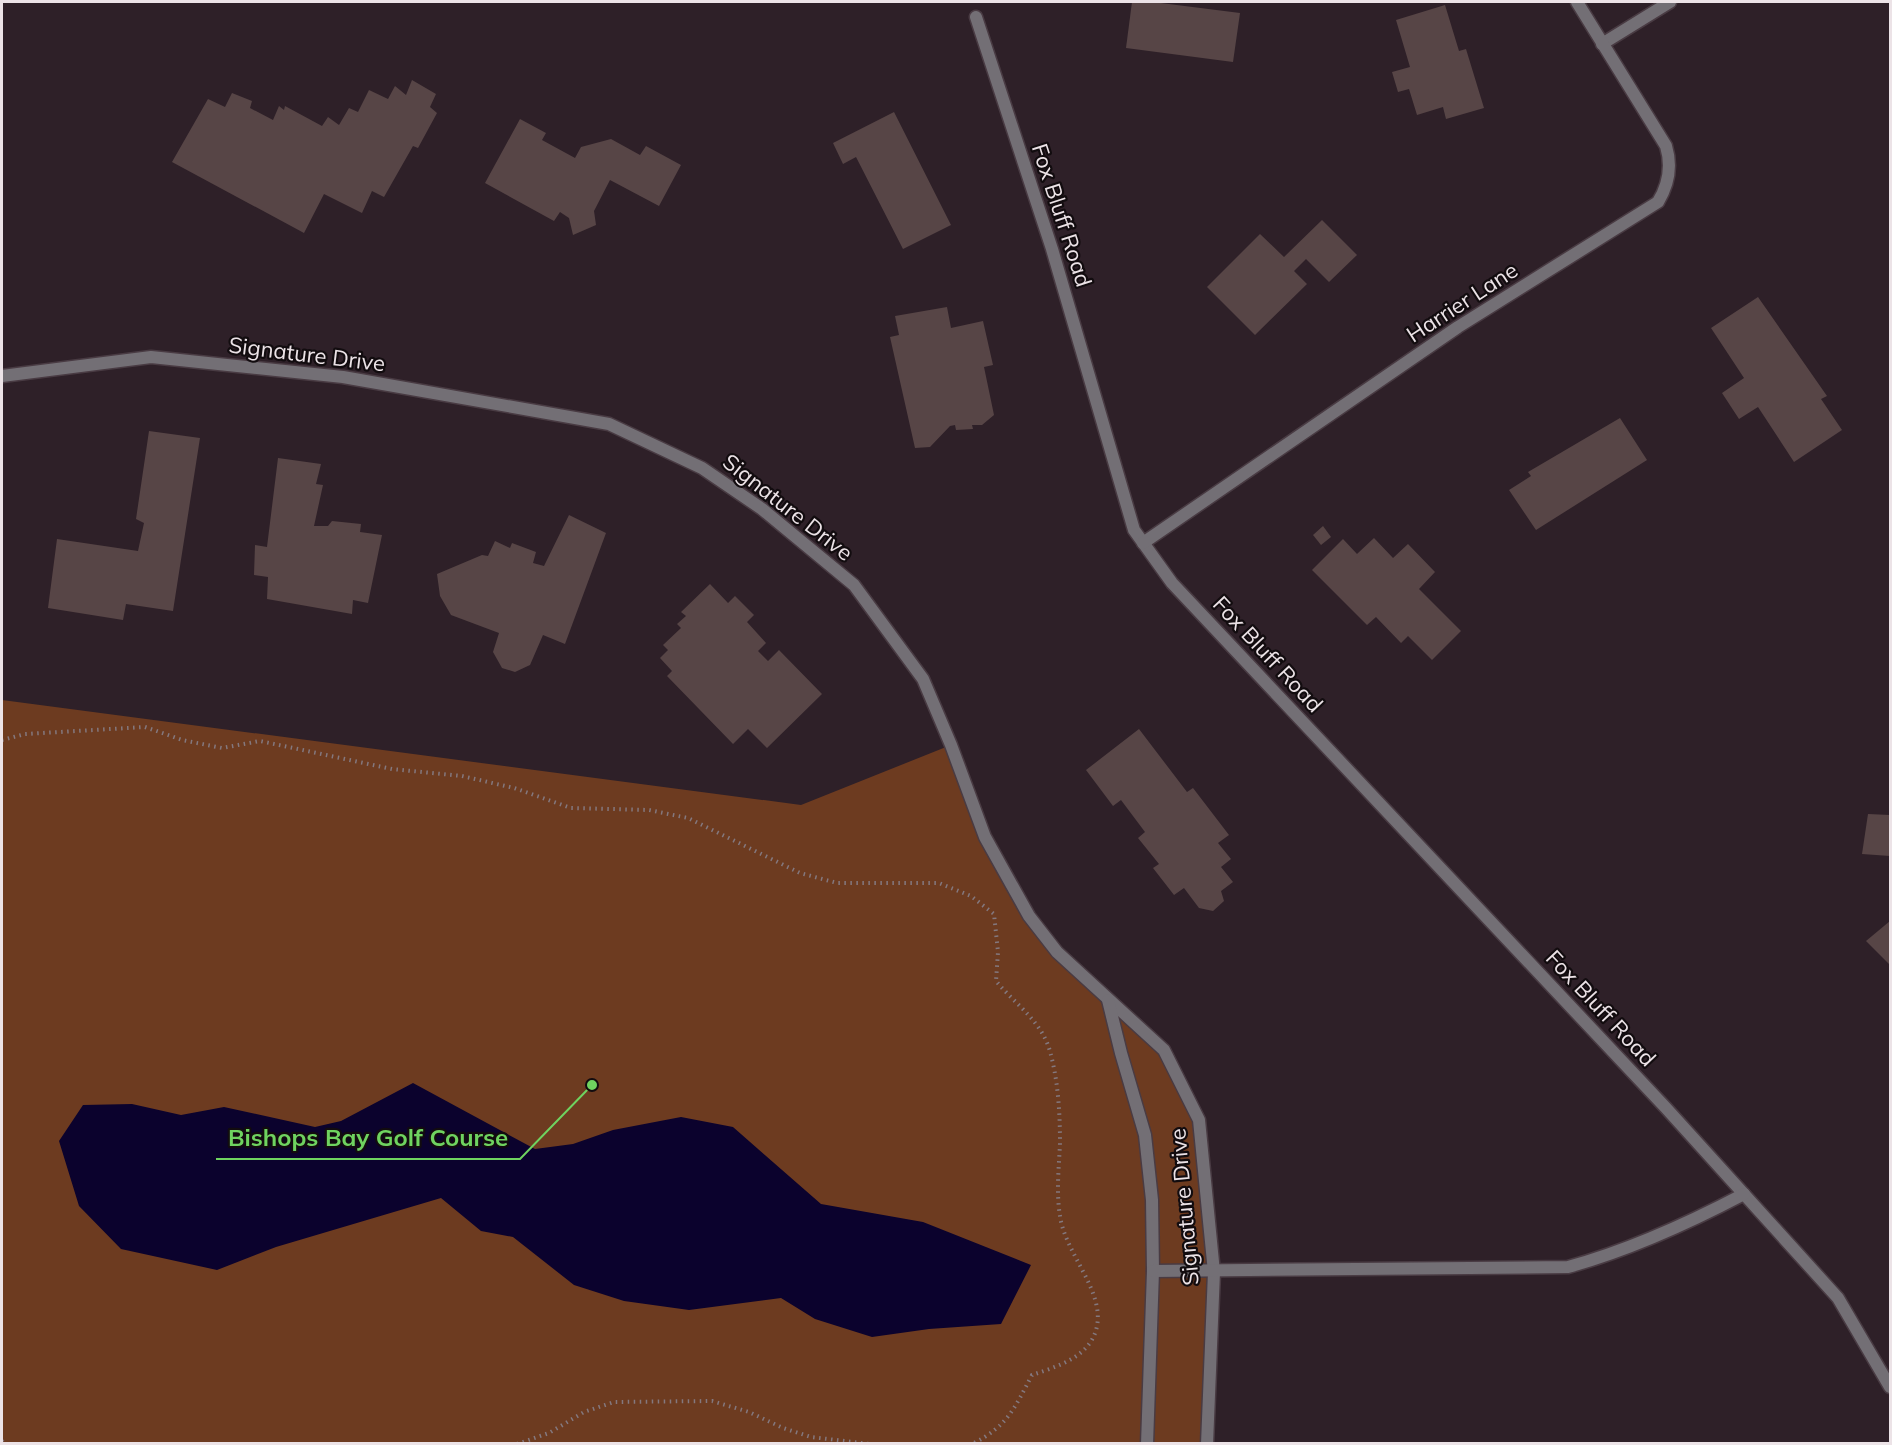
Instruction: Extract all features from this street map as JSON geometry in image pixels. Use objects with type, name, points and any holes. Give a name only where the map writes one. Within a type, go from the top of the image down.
[{"type":"street","name":"Harrier Lane","points":[[1143,543],[1458,327],[1658,202],[1665,189],[1670,161],[1666,146],[1576,2]]},
{"type":"street","points":[[1602,44],[1670,2]]},
{"type":"street","name":"Fox Bluff Road","points":[[976,17],[1052,249],[1134,530],[1172,583],[1658,1099],[1838,1298],[1890,1387]]},
{"type":"street","name":"Signature Drive","points":[[2,376],[150,357],[343,377],[609,424],[702,468],[762,509],[854,585],[897,640],[923,679],[951,745],[985,837],[1029,916],[1057,952],[1164,1050],[1199,1120],[1214,1272],[1207,1443]]},
{"type":"street","name":"Signature Drive","points":[[1108,1000],[1120,1053],[1145,1135],[1152,1200],[1154,1271],[1147,1443]]},
{"type":"street","points":[[1154,1271],[1568,1267],[1622,1251],[1693,1221],[1744,1194]]},
{"type":"path","points":[[2,740],[36,734],[145,727],[182,740],[222,748],[260,741],[392,769],[462,777],[514,788],[571,808],[649,810],[688,818],[800,873],[837,883],[939,883],[971,896],[994,914],[998,952],[996,981],[1015,1004],[1039,1025],[1049,1048],[1058,1096],[1060,1217],[1072,1253],[1098,1305],[1097,1328],[1088,1349],[1059,1365],[1032,1375],[1011,1416],[993,1433],[972,1443]]},
{"type":"path","points":[[517,1443],[549,1433],[584,1412],[614,1402],[712,1401],[749,1412],[783,1428],[811,1437],[870,1443]]},
{"type":"path","points":[[2,1441],[6,1443]]},
{"type":"shaded area","points":[[2,700],[801,805],[951,745],[985,837],[1029,916],[1164,1050],[1199,1120],[1214,1272],[1207,1443],[2,1444]]},
{"type":"shaded area","points":[[413,1083],[535,1149],[573,1144],[613,1130],[681,1117],[733,1127],[821,1204],[923,1222],[1031,1265],[1001,1324],[929,1329],[872,1337],[815,1319],[781,1298],[689,1310],[624,1301],[574,1285],[513,1237],[481,1231],[441,1198],[276,1247],[217,1270],[121,1249],[79,1206],[59,1141],[83,1105],[132,1104],[181,1115],[224,1107],[315,1127],[341,1121]]},
{"type":"building","points":[[1132,2],[1153,2],[1240,13],[1233,62],[1126,48]]},
{"type":"building","points":[[1445,5],[1459,51],[1466,49],[1484,108],[1446,119],[1443,107],[1417,115],[1409,89],[1398,92],[1392,72],[1410,67],[1396,20]]},
{"type":"building","points":[[412,80],[436,94],[430,107],[437,113],[418,148],[413,146],[384,197],[372,191],[362,213],[324,194],[304,233],[172,162],[208,99],[225,107],[232,93],[252,101],[250,108],[273,120],[279,106],[284,110],[285,106],[322,126],[328,117],[339,125],[349,108],[358,112],[369,90],[388,99],[395,86],[406,95]]},
{"type":"building","points":[[894,112],[951,225],[903,249],[856,157],[843,164],[833,143]]},
{"type":"building","points":[[520,119],[546,133],[542,140],[575,158],[581,147],[611,139],[640,155],[646,146],[681,165],[659,206],[610,180],[594,211],[596,225],[573,235],[569,218],[560,212],[554,221],[485,183]]},
{"type":"building","points":[[1322,220],[1357,255],[1329,282],[1306,259],[1294,271],[1307,284],[1255,335],[1207,287],[1260,234],[1284,257]]},
{"type":"building","points":[[1758,297],[1827,396],[1821,399],[1842,430],[1794,462],[1758,407],[1739,419],[1722,393],[1744,378],[1711,328]]},
{"type":"building","points":[[947,307],[951,328],[983,321],[993,365],[984,367],[994,415],[982,425],[972,425],[973,429],[956,430],[955,425],[950,426],[930,447],[915,448],[890,337],[899,335],[895,316]]},
{"type":"building","points":[[1620,418],[1647,460],[1536,530],[1509,490],[1531,476],[1528,472]]},
{"type":"building","points":[[149,431],[200,438],[173,611],[126,604],[123,620],[48,608],[57,539],[138,551],[144,523],[136,519]]},
{"type":"building","points":[[278,458],[321,464],[316,484],[323,485],[314,526],[328,526],[332,521],[361,524],[360,532],[382,535],[368,603],[353,600],[352,614],[267,599],[268,577],[254,575],[255,545],[267,547]]},
{"type":"building","points":[[569,515],[606,533],[565,644],[543,635],[530,665],[515,672],[502,668],[493,652],[499,633],[451,615],[440,596],[437,574],[482,555],[488,556],[495,541],[510,548],[512,543],[536,552],[533,563],[544,566]]},
{"type":"building","points":[[1323,526],[1331,537],[1321,545],[1313,535]]},
{"type":"building","points":[[1374,538],[1393,558],[1408,544],[1435,572],[1419,589],[1461,631],[1432,660],[1408,636],[1401,643],[1376,617],[1367,625],[1312,570],[1343,539],[1357,554]]},
{"type":"building","points":[[710,584],[728,603],[735,596],[754,615],[747,622],[766,643],[758,651],[768,661],[779,650],[822,694],[767,748],[748,729],[733,744],[667,676],[672,671],[660,658],[668,650],[663,645],[681,628],[677,624],[686,616],[681,612]]},
{"type":"building","points":[[1139,729],[1187,792],[1193,788],[1229,835],[1218,843],[1231,859],[1221,867],[1233,882],[1221,891],[1224,901],[1213,911],[1199,908],[1184,888],[1174,895],[1153,868],[1159,864],[1138,838],[1145,832],[1121,800],[1113,806],[1086,770]]},
{"type":"building","points":[[1868,814],[1890,815],[1890,856],[1862,854]]},
{"type":"building","points":[[1890,921],[1890,965],[1866,941]]},
{"type":"place","name":"Bishops Bay Golf Course","points":[[592,1085]]}]
